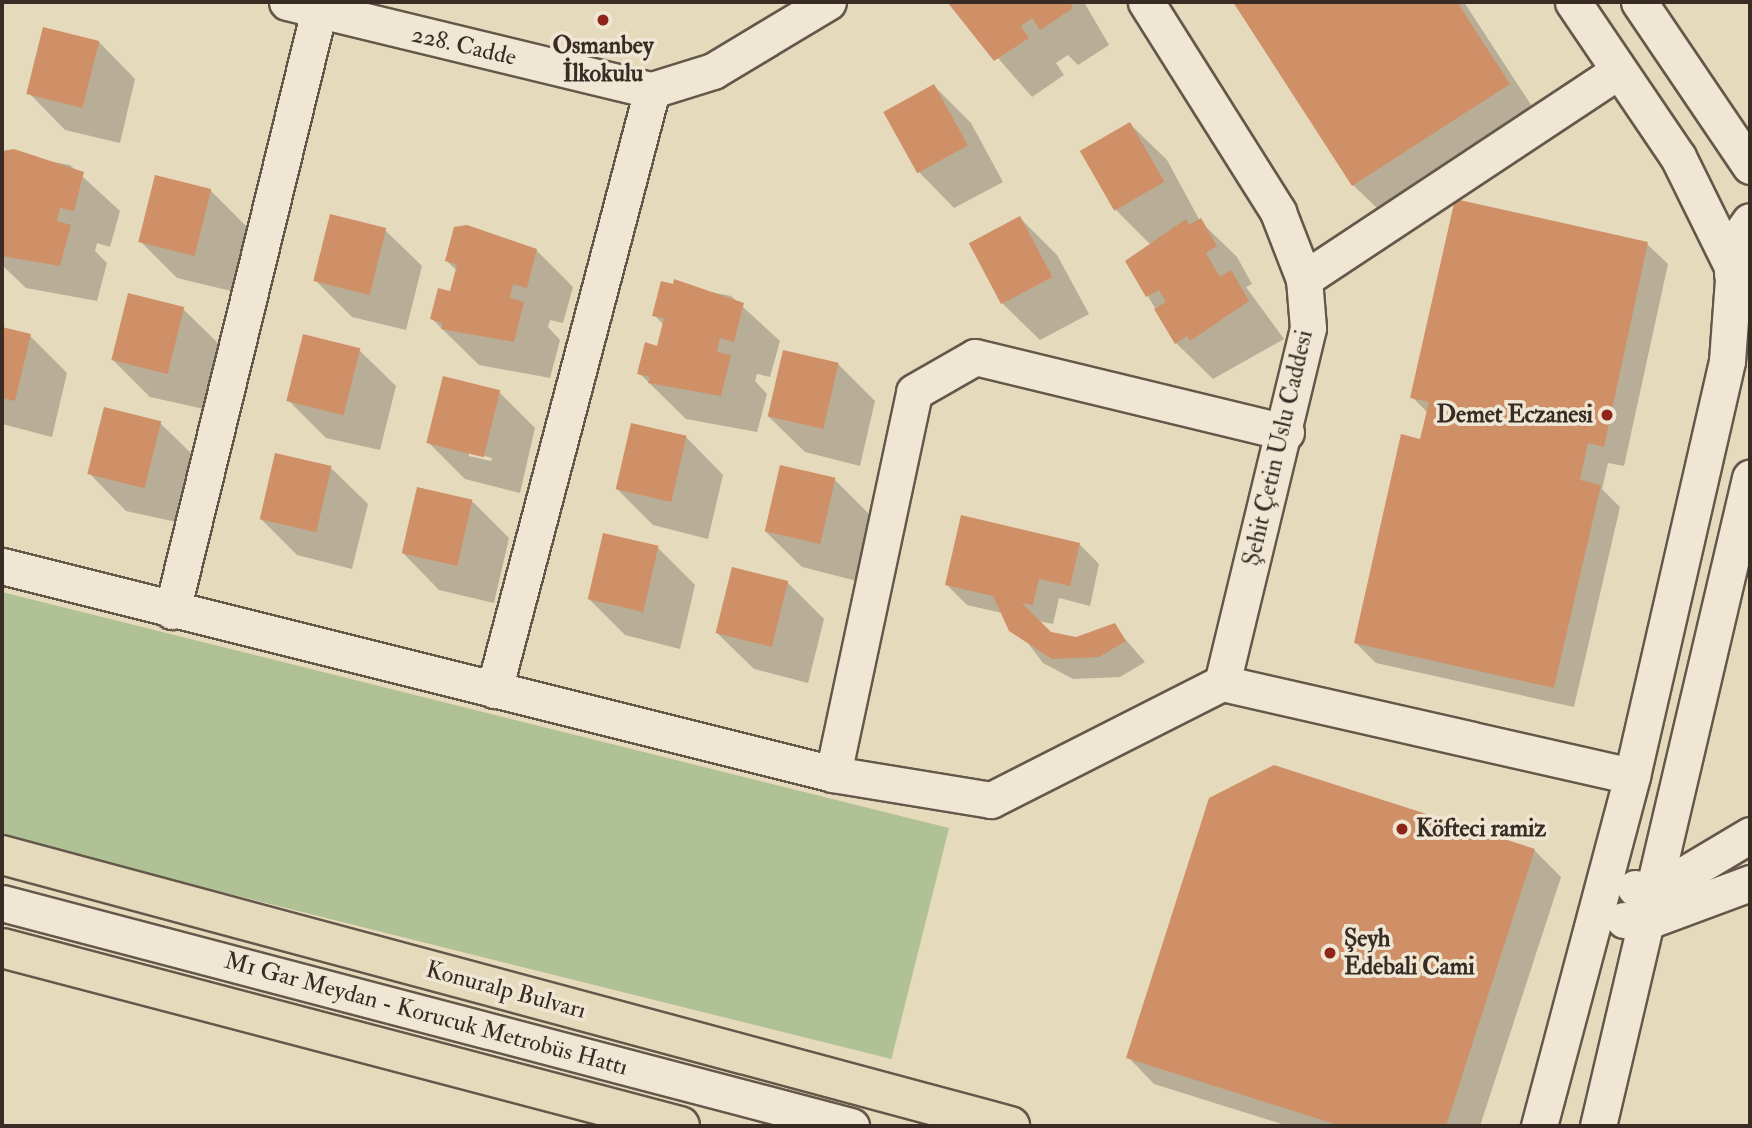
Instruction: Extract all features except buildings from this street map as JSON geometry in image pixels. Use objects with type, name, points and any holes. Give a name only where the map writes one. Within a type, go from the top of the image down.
[{"type":"main road","name":"Konuralp Bulvarı","points":[[2,855],[1010,1126]]},
{"type":"main road","points":[[2,948],[680,1126]]},
{"type":"street","points":[[494,690],[652,90],[713,71],[828,2]]},
{"type":"street","name":"Şehit Çetin Uslu Caddesi","points":[[1146,2],[1278,212],[1304,279],[1308,328],[1286,432],[1222,683]]},
{"type":"street","points":[[1573,2],[1678,157],[1738,282]]},
{"type":"street","points":[[1639,2],[1750,166]]},
{"type":"street","points":[[172,611],[303,6]]},
{"type":"street","name":"228. Cadde","points":[[303,6],[652,90]]},
{"type":"street","points":[[1304,279],[1618,71]]},
{"type":"street","points":[[1539,1126],[1632,775],[1727,361],[1750,221]]},
{"type":"street","points":[[833,774],[914,391],[975,358],[1286,432]]},
{"type":"street","points":[[1598,1126],[1646,906],[1750,478]]},
{"type":"street","points":[[2,566],[172,611],[833,774],[991,800],[1222,683],[1632,775]]},
{"type":"street","points":[[1646,906],[1750,835]]},
{"type":"street","points":[[1597,900],[1646,906],[1750,883]]},
{"type":"street","name":"M1 Gar Meydan - Korucuk Metrobüs Hattı","points":[[2,902],[851,1126]]},
{"type":"green space","points":[[2,592],[949,828],[891,1059],[2,837]]},
{"type":"place","name":"Osmanbey İlkokulu","points":[[603,20]]},
{"type":"place","name":"Demet Eczanesi","points":[[1607,415]]},
{"type":"place","name":"Köfteci ramiz","points":[[1402,829]]},
{"type":"place","name":"Şeyh Edebali Cami","points":[[1330,953]]}]
